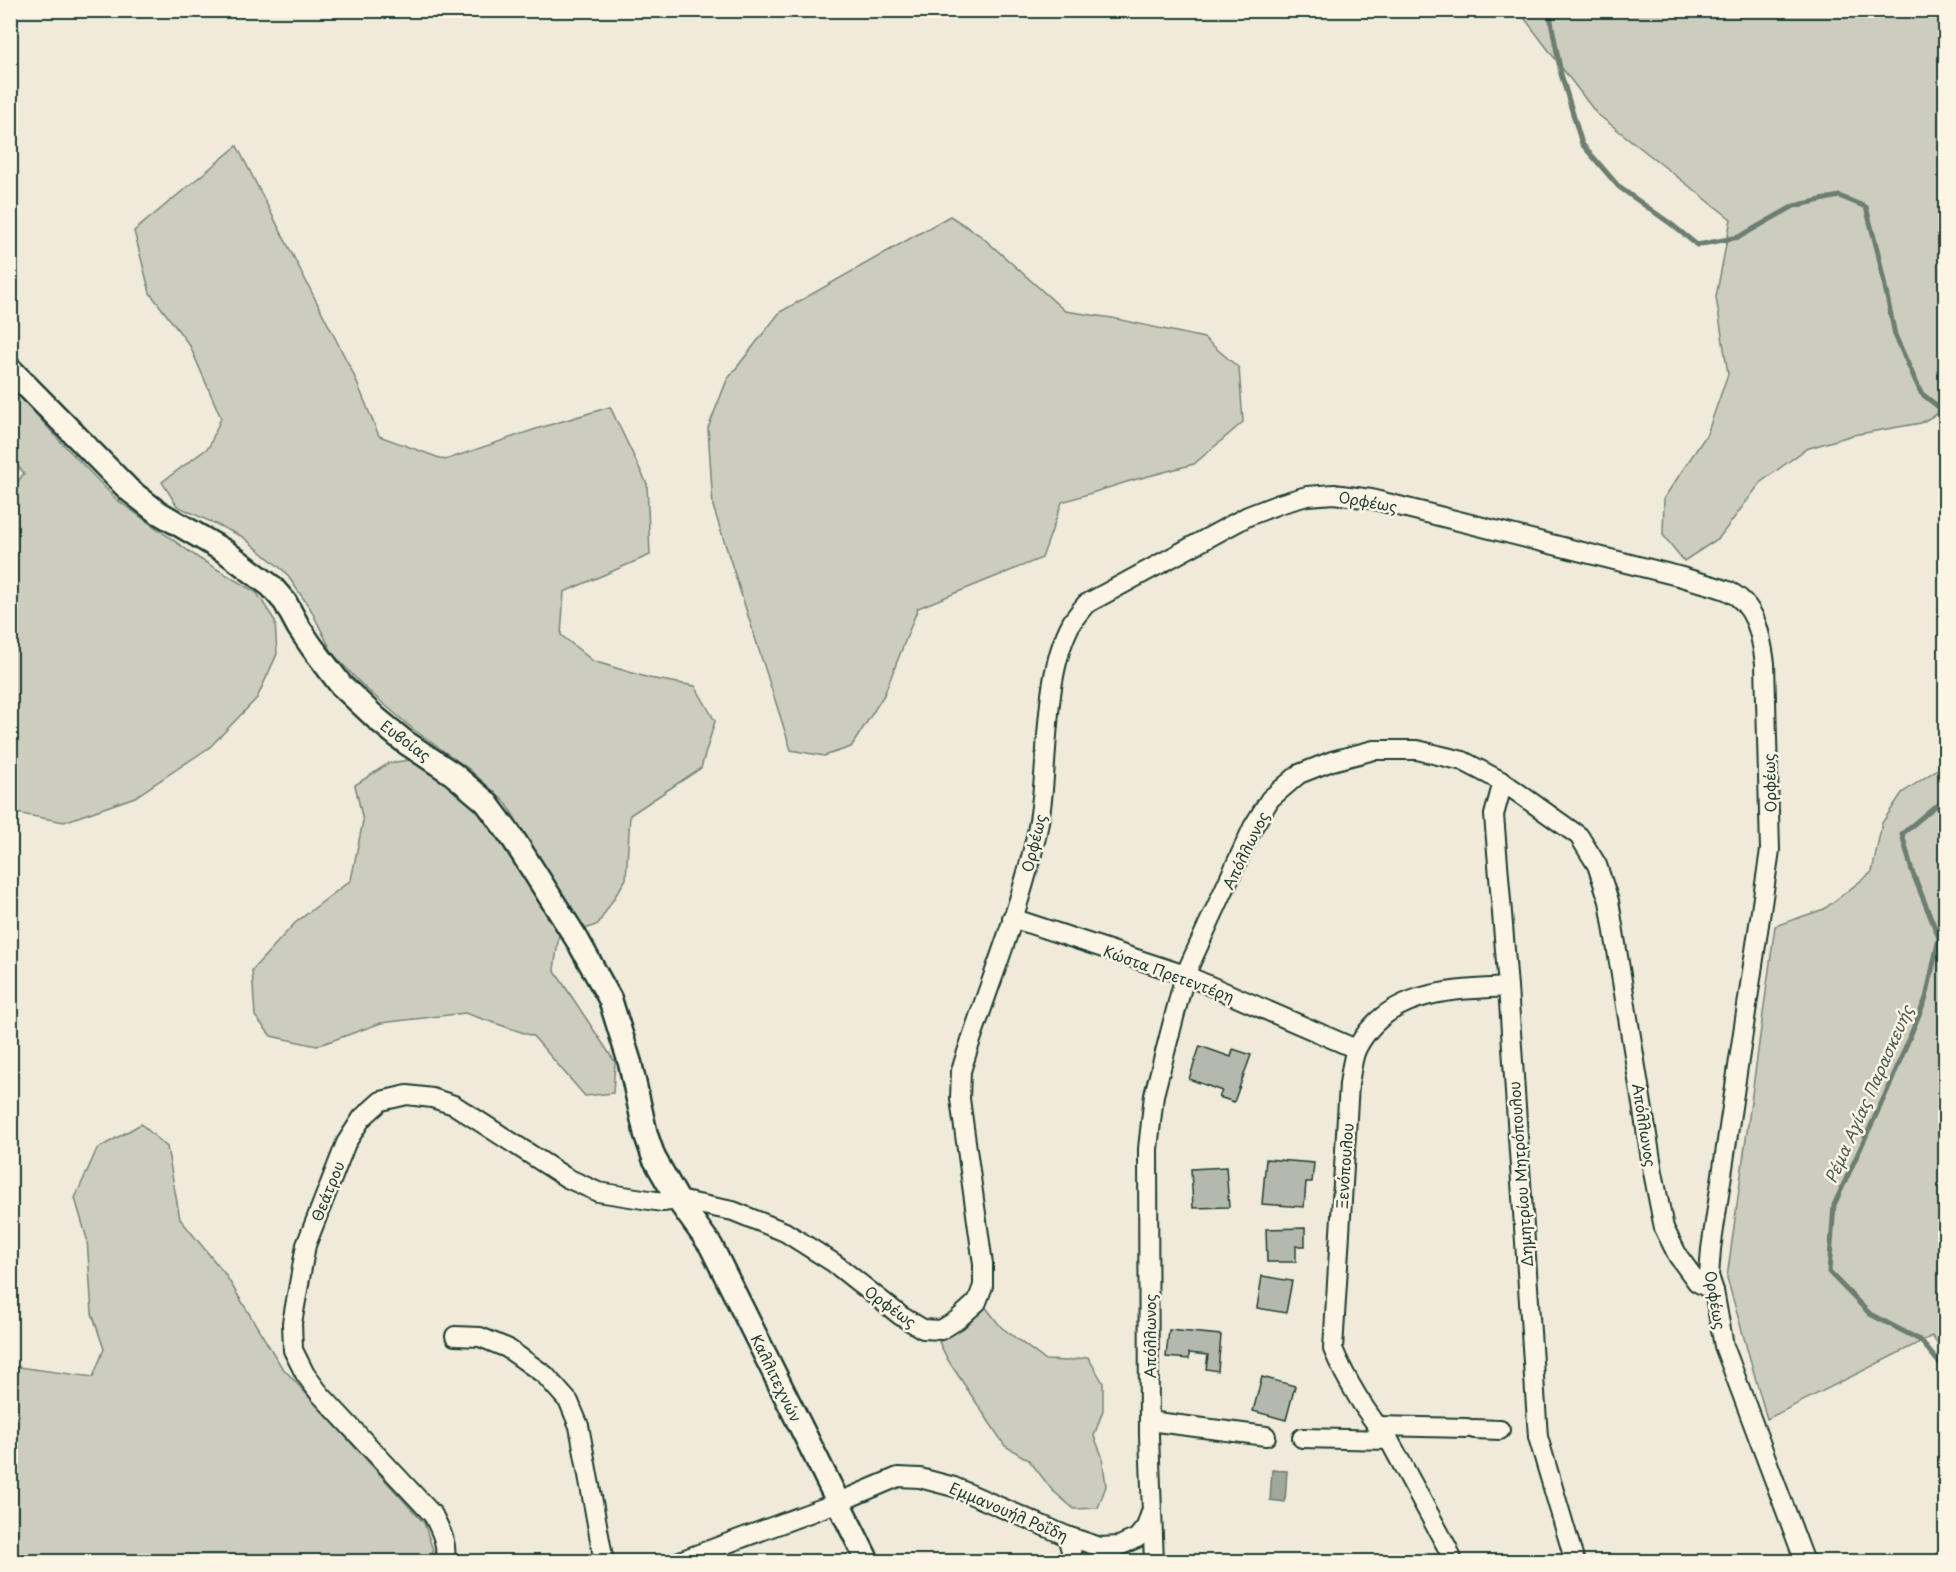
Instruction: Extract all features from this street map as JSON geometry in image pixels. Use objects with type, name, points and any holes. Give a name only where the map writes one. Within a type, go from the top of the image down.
[{"type":"street","name":"Ευβοίας","points":[[10,369],[129,490],[156,510],[226,552],[271,586],[285,602],[299,628],[341,685],[391,730],[453,774],[486,802],[514,840],[578,941],[610,999],[630,1063],[646,1135],[654,1158],[678,1200]]},
{"type":"street","name":"Ορφέως","points":[[678,1200],[733,1211],[785,1232],[834,1263],[901,1316],[923,1329],[941,1330],[957,1320],[977,1302],[983,1286],[983,1264],[960,1099],[961,1071],[1036,838],[1041,810],[1053,682],[1061,651],[1072,623],[1086,604],[1248,516],[1307,496],[1334,494],[1371,499],[1671,574],[1728,591],[1743,601],[1753,615],[1761,636],[1765,663],[1770,850],[1710,1249],[1709,1276],[1724,1346],[1805,1562]]},
{"type":"street","name":"Απόλλωνος","points":[[1154,1562],[1149,1422],[1148,1149],[1150,1121],[1161,1064],[1185,975],[1253,827],[1270,799],[1299,774],[1332,761],[1374,750],[1417,750],[1462,761],[1503,782],[1579,836],[1597,865],[1609,901],[1664,1228],[1678,1257],[1697,1282],[1714,1291]]},
{"type":"street","name":"Δημητρίου Μητρόπουλου","points":[[1503,782],[1494,815],[1508,987],[1538,1437],[1575,1562]]},
{"type":"street","name":"Κώστα Πρετεντέρη","points":[[1012,918],[1185,975],[1356,1049]]},
{"type":"street","name":"Ξενόπουλου","points":[[1453,1562],[1448,1549],[1383,1433],[1338,1363],[1333,1349],[1349,1084],[1356,1049],[1375,1023],[1396,1007],[1430,994],[1508,987]]},
{"type":"street","name":"Θεάτρου","points":[[444,1562],[446,1555],[442,1533],[433,1515],[320,1394],[305,1374],[293,1350],[292,1323],[306,1245],[346,1143],[362,1119],[381,1101],[407,1095],[432,1098],[454,1105],[567,1178],[598,1192],[662,1202],[678,1200]]},
{"type":"street","name":"Καλλιτεχνών","points":[[678,1200],[711,1245],[868,1562]]},
{"type":"street","points":[[455,1336],[480,1337],[507,1348],[545,1376],[568,1402],[579,1426],[604,1562]]},
{"type":"street","points":[[1149,1422],[1266,1436]]},
{"type":"street","points":[[1302,1438],[1470,1428],[1500,1430]]},
{"type":"street","name":"Εμμανουήλ Ροΐδη","points":[[677,1562],[898,1478],[920,1478],[954,1487],[1067,1536],[1100,1547],[1119,1546],[1137,1538],[1146,1527],[1153,1506]]},
{"type":"street","points":[[1067,1536],[1074,1562]]},
{"type":"shaded area","points":[[1519,11],[1945,11],[1945,409],[1921,423],[1853,435],[1806,449],[1761,482],[1719,538],[1684,561],[1663,535],[1664,498],[1707,434],[1728,374],[1716,297],[1731,219],[1596,113]]},
{"type":"shaded area","points":[[237,146],[353,373],[379,436],[445,460],[610,407],[647,484],[650,555],[564,592],[561,635],[593,661],[649,678],[695,686],[715,721],[701,768],[630,815],[626,879],[598,924],[583,930],[506,803],[469,769],[414,730],[363,686],[333,654],[310,608],[285,572],[243,537],[177,506],[162,482],[209,447],[221,418],[190,346],[150,293],[134,231]]},
{"type":"shaded area","points":[[950,216],[981,236],[1065,311],[1112,318],[1204,338],[1239,368],[1243,422],[1194,464],[1062,502],[1042,558],[918,608],[884,695],[851,747],[824,756],[791,750],[713,506],[708,428],[727,380],[780,312]]},
{"type":"shaded area","points":[[10,385],[117,500],[200,559],[257,593],[275,621],[277,654],[257,698],[210,747],[135,797],[64,822],[16,813],[11,817],[10,493],[24,473],[11,459]]},
{"type":"shaded area","points":[[416,759],[477,806],[559,934],[554,970],[615,1062],[613,1093],[585,1096],[533,1036],[465,1013],[381,1023],[317,1046],[271,1036],[255,1016],[252,970],[295,923],[351,880],[363,821],[355,785],[389,763]]},
{"type":"shaded area","points":[[1945,764],[1945,1355],[1932,1336],[1767,1419],[1727,1278],[1775,926],[1824,909],[1872,872],[1882,823],[1902,793]]},
{"type":"shaded area","points":[[141,1124],[167,1147],[180,1219],[225,1274],[281,1366],[424,1523],[433,1550],[431,1561],[11,1561],[11,1366],[93,1377],[104,1349],[92,1313],[87,1239],[75,1198],[97,1149]]},
{"type":"shaded area","points":[[984,1305],[1001,1327],[1045,1360],[1067,1361],[1088,1357],[1103,1383],[1103,1410],[1094,1436],[1102,1456],[1106,1486],[1098,1508],[1074,1509],[1052,1490],[1029,1460],[1005,1446],[948,1360],[939,1342],[963,1327]]},
{"type":"shaded area","points":[[1272,1470],[1287,1471],[1285,1502],[1270,1500]]},
{"type":"building","points":[[1200,1046],[1231,1057],[1233,1049],[1251,1055],[1234,1102],[1219,1097],[1222,1091],[1189,1079]]},
{"type":"building","points":[[1266,1159],[1314,1163],[1312,1182],[1306,1182],[1304,1207],[1262,1204]]},
{"type":"building","points":[[1226,1167],[1229,1207],[1193,1208],[1191,1169]]},
{"type":"building","points":[[1305,1228],[1305,1246],[1296,1246],[1296,1262],[1267,1262],[1266,1229]]},
{"type":"building","points":[[1262,1276],[1292,1281],[1286,1313],[1257,1308]]},
{"type":"building","points":[[1169,1330],[1221,1335],[1218,1371],[1206,1369],[1208,1355],[1189,1353],[1189,1359],[1166,1357]]},
{"type":"building","points":[[1262,1377],[1295,1386],[1286,1420],[1253,1411]]},
{"type":"waterway","name":"Ρέμα Αγίας Παρασκευής","points":[[1549,10],[1561,74],[1582,144],[1619,187],[1697,245],[1739,237],[1794,206],[1839,196],[1866,207],[1895,335],[1921,393],[1946,413]]},
{"type":"waterway","name":"Ρέμα Αγίας Παρασκευής","points":[[1946,803],[1934,807],[1902,834],[1912,871],[1939,938],[1926,998],[1888,1089],[1834,1205],[1829,1272],[1870,1314],[1920,1340],[1946,1371]]}]
